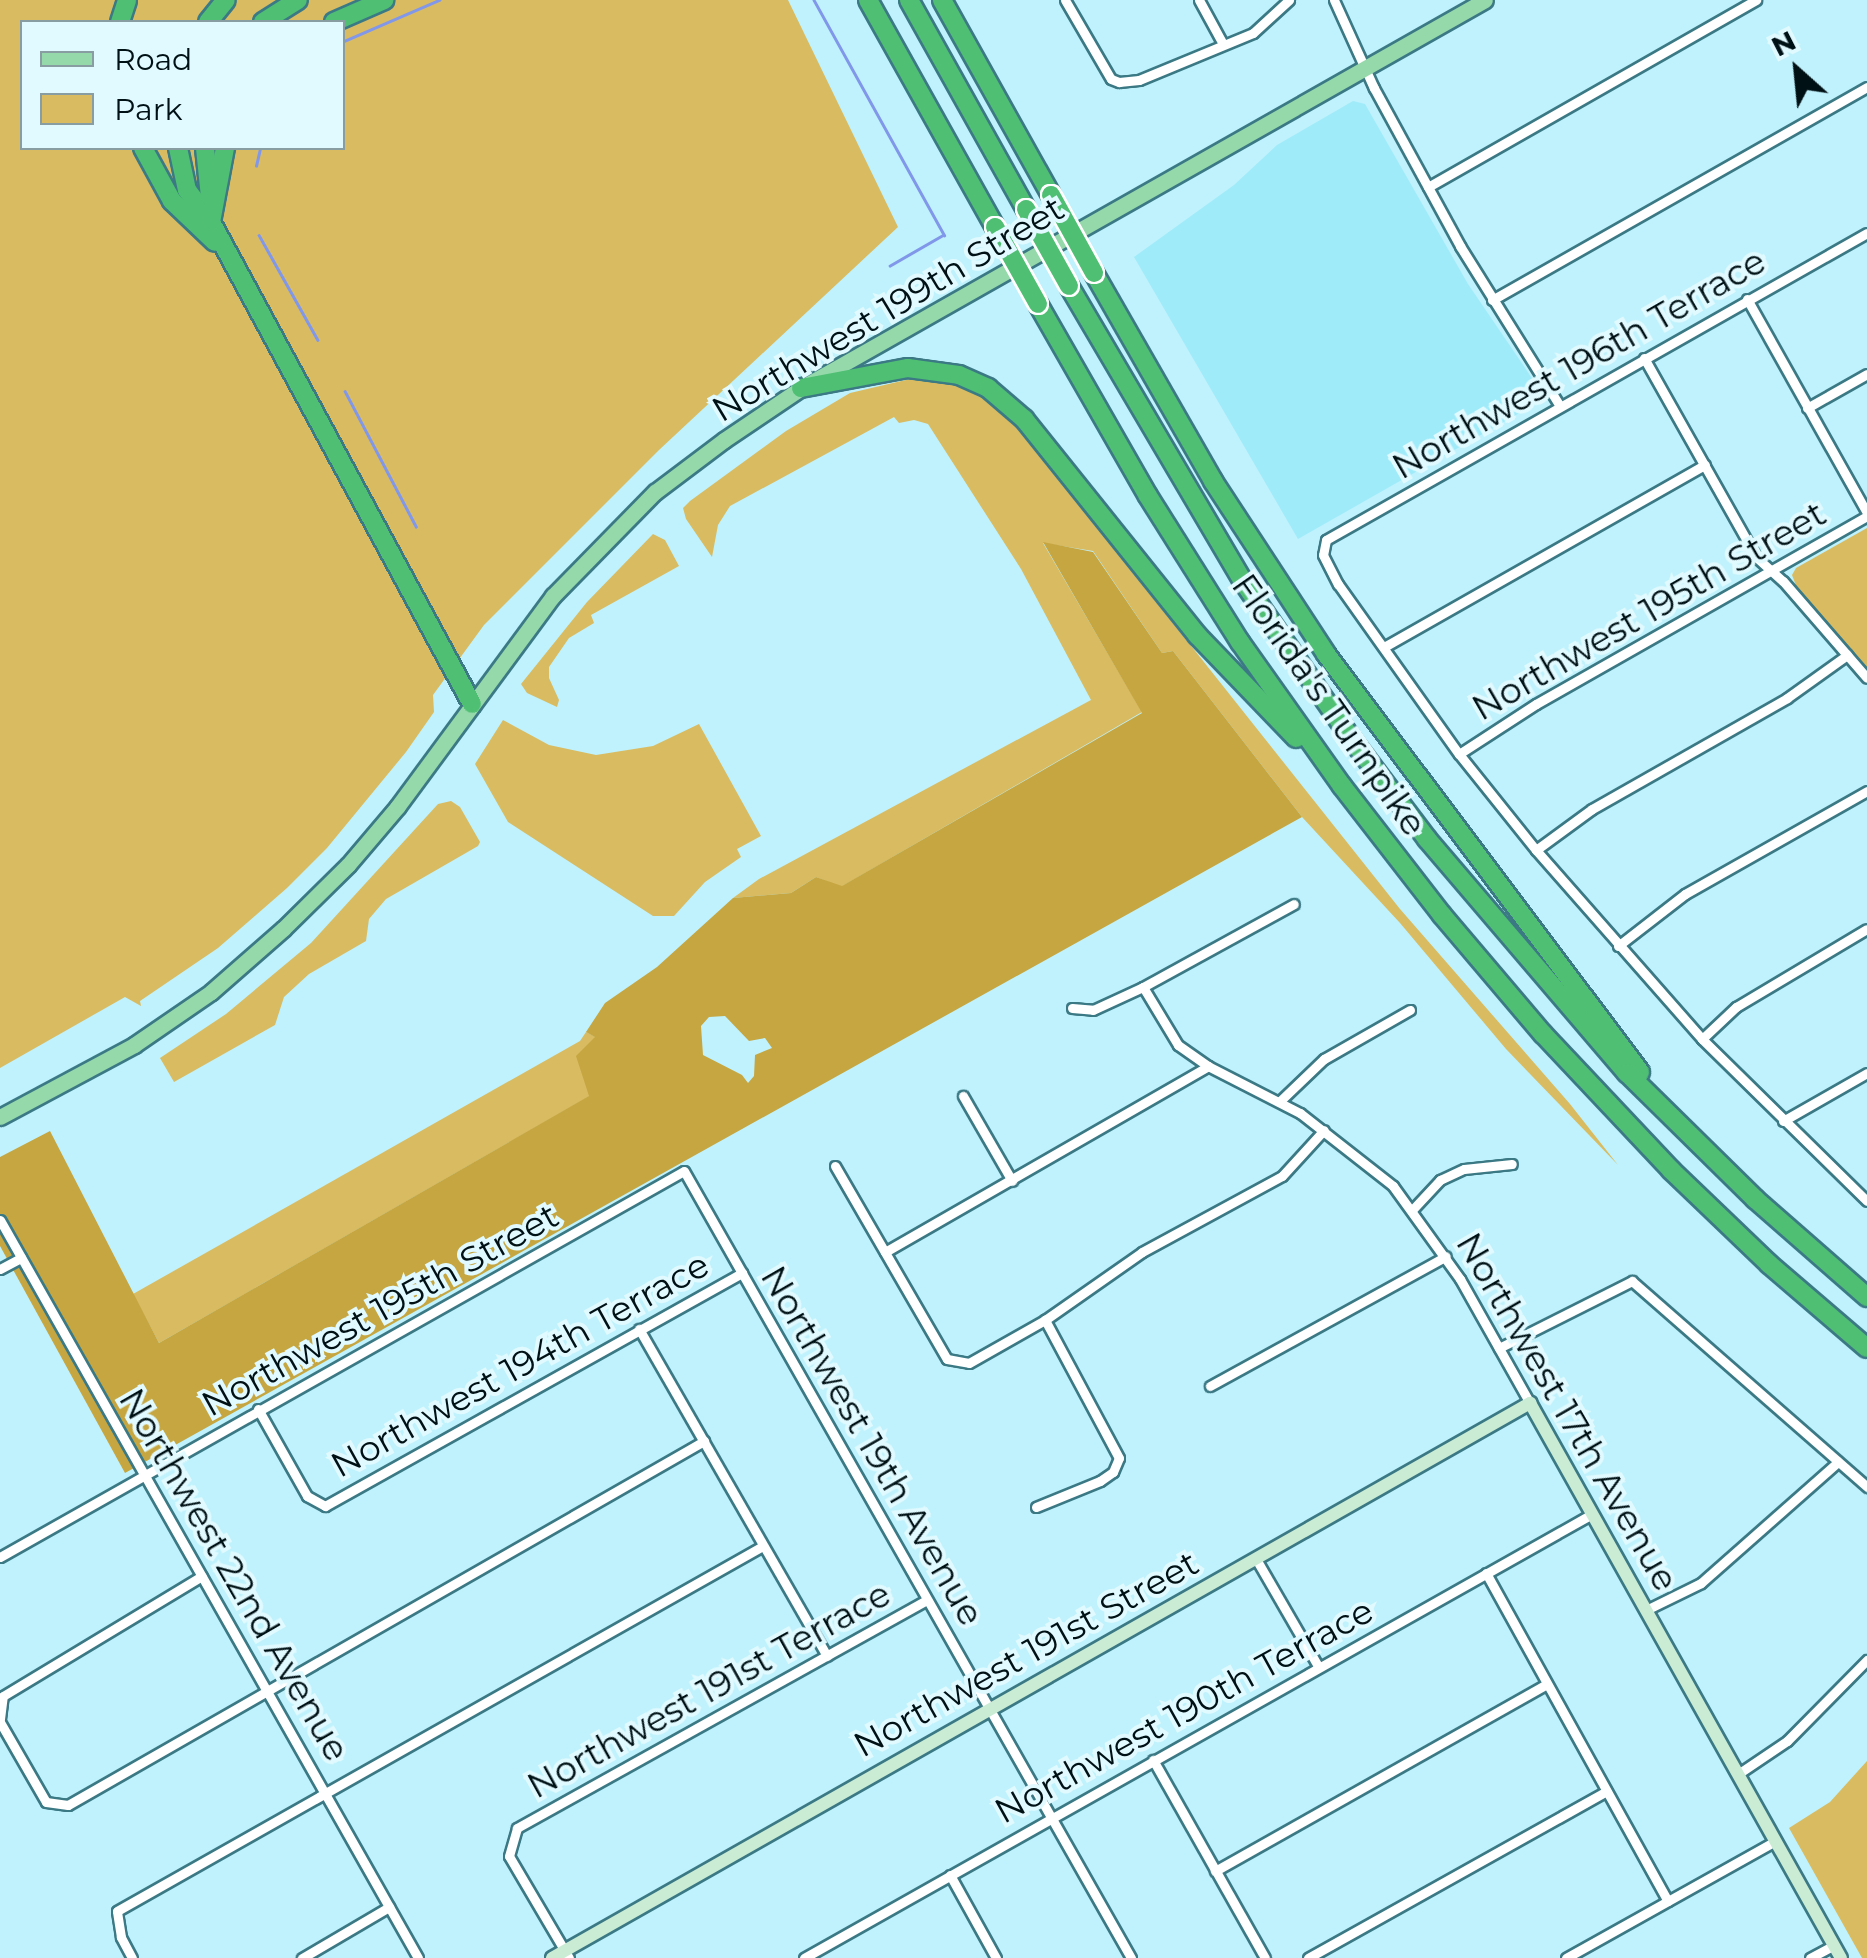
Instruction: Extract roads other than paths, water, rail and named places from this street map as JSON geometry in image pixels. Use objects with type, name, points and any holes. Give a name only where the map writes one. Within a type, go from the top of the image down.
[{"type":"highway","points":[[210,20],[226,0]]},
{"type":"highway","points":[[266,20],[298,0]]},
{"type":"highway","points":[[339,20],[384,0]]},
{"type":"highway","name":"Florida's Turnpike","points":[[868,0],[1038,304],[1189,562],[1342,786],[1468,946],[1606,1102],[1740,1237],[1867,1348]]},
{"type":"highway","name":"Florida's Turnpike","points":[[909,0],[1204,520],[1353,742],[1522,956],[1686,1132],[1867,1297]]},
{"type":"highway","points":[[942,0],[1213,481],[1316,640],[1686,1132]]},
{"type":"highway","points":[[145,150],[172,201],[226,253]]},
{"type":"highway","points":[[178,150],[188,190],[210,222],[472,704]]},
{"type":"highway","points":[[205,150],[210,222]]},
{"type":"highway","points":[[210,222],[224,150]]},
{"type":"highway","points":[[801,388],[908,368],[959,375],[1001,397],[1197,635],[1342,786]]},
{"type":"main road","name":"Northwest 199th Street","points":[[0,1117],[134,1045],[211,992],[269,942],[348,865],[398,806],[523,633],[602,543],[655,492],[801,388],[1485,0]]},
{"type":"street","points":[[1066,0],[1111,79],[1119,82],[1139,80],[1253,32],[1290,0]]},
{"type":"street","points":[[1200,0],[1223,44]]},
{"type":"street","points":[[1334,0],[1428,187],[1492,300],[1560,406]]},
{"type":"street","points":[[1428,187],[1756,0]]},
{"type":"street","points":[[1492,300],[1867,86]]},
{"type":"street","name":"Northwest 196th Terrace","points":[[1384,647],[1338,584],[1323,547],[1326,540],[1867,232]]},
{"type":"street","points":[[1747,300],[1867,515]]},
{"type":"street","points":[[1644,358],[1756,557],[1867,678]]},
{"type":"street","points":[[1807,408],[1867,374]]},
{"type":"street","points":[[1705,465],[1384,647],[1460,754],[1618,946],[1702,1039],[1867,1201]]},
{"type":"street","name":"Northwest 195th Street","points":[[1460,754],[1536,704],[1867,515]]},
{"type":"street","points":[[1536,850],[1592,809],[1787,698],[1847,655]]},
{"type":"street","points":[[1618,946],[1685,894],[1867,791]]},
{"type":"street","points":[[1072,1008],[1093,1010],[1294,904]]},
{"type":"street","points":[[1702,1039],[1736,1006],[1867,929]]},
{"type":"street","name":"Northwest 17th Avenue","points":[[1143,986],[1178,1044],[1208,1066],[1280,1101],[1324,1130],[1367,1162],[1413,1209],[1446,1256],[1499,1348],[1841,1958]]},
{"type":"street","points":[[1280,1101],[1324,1059],[1410,1010]]},
{"type":"street","points":[[884,1252],[1208,1066]]},
{"type":"street","points":[[1783,1121],[1867,1073]]},
{"type":"street","points":[[963,1096],[1012,1181]]},
{"type":"street","points":[[834,1166],[947,1359],[970,1363],[1045,1320],[1142,1252],[1282,1176],[1324,1130]]},
{"type":"street","points":[[1413,1209],[1440,1180],[1464,1169],[1512,1164]]},
{"type":"street","name":"Northwest 195th Street","points":[[0,1557],[684,1171]]},
{"type":"street","name":"Northwest 19th Avenue","points":[[684,1171],[1130,1958]]},
{"type":"street","name":"Northwest 22nd Avenue","points":[[0,1220],[418,1958]]},
{"type":"street","points":[[1210,1386],[1446,1256]]},
{"type":"street","points":[[0,1269],[20,1258]]},
{"type":"street","name":"Northwest 194th Terrace","points":[[258,1409],[307,1496],[326,1506],[742,1272]]},
{"type":"street","points":[[1499,1348],[1632,1281],[1867,1487]]},
{"type":"street","points":[[1036,1508],[1113,1472],[1116,1452],[1045,1320]]},
{"type":"street","points":[[640,1329],[761,1547],[827,1656]]},
{"type":"street","name":"Northwest 191st Street","points":[[552,1958],[567,1954],[989,1708],[1530,1404]]},
{"type":"street","points":[[202,1576],[3,1696],[0,1720],[46,1802],[68,1804],[704,1441]]},
{"type":"street","points":[[1646,1610],[1702,1582],[1838,1462]]},
{"type":"street","name":"Northwest 190th Terrace","points":[[804,1958],[1592,1514]]},
{"type":"street","points":[[132,1958],[121,1936],[117,1912],[326,1790],[761,1547]]},
{"type":"street","points":[[1256,1559],[1318,1666]]},
{"type":"street","points":[[1486,1573],[1668,1901]]},
{"type":"street","name":"Northwest 191st Terrace","points":[[567,1954],[510,1856],[517,1828],[927,1600]]},
{"type":"street","points":[[1738,1774],[1787,1741],[1867,1660]]},
{"type":"street","points":[[1216,1870],[1548,1684]]},
{"type":"street","points":[[1152,1760],[1265,1958]]},
{"type":"street","points":[[1308,1958],[1608,1791]]},
{"type":"street","points":[[1566,1958],[1775,1841]]},
{"type":"street","points":[[950,1875],[996,1958]]},
{"type":"street","points":[[302,1958],[389,1907]]},
{"type":"street","points":[[1810,1958],[1834,1945]]},
{"type":"waterway","points":[[345,41],[439,0]]},
{"type":"waterway","points":[[814,0],[944,235],[890,266]]},
{"type":"waterway","points":[[256,166],[260,150]]},
{"type":"waterway","points":[[259,235],[318,340]]},
{"type":"waterway","points":[[345,391],[416,526]]}]
